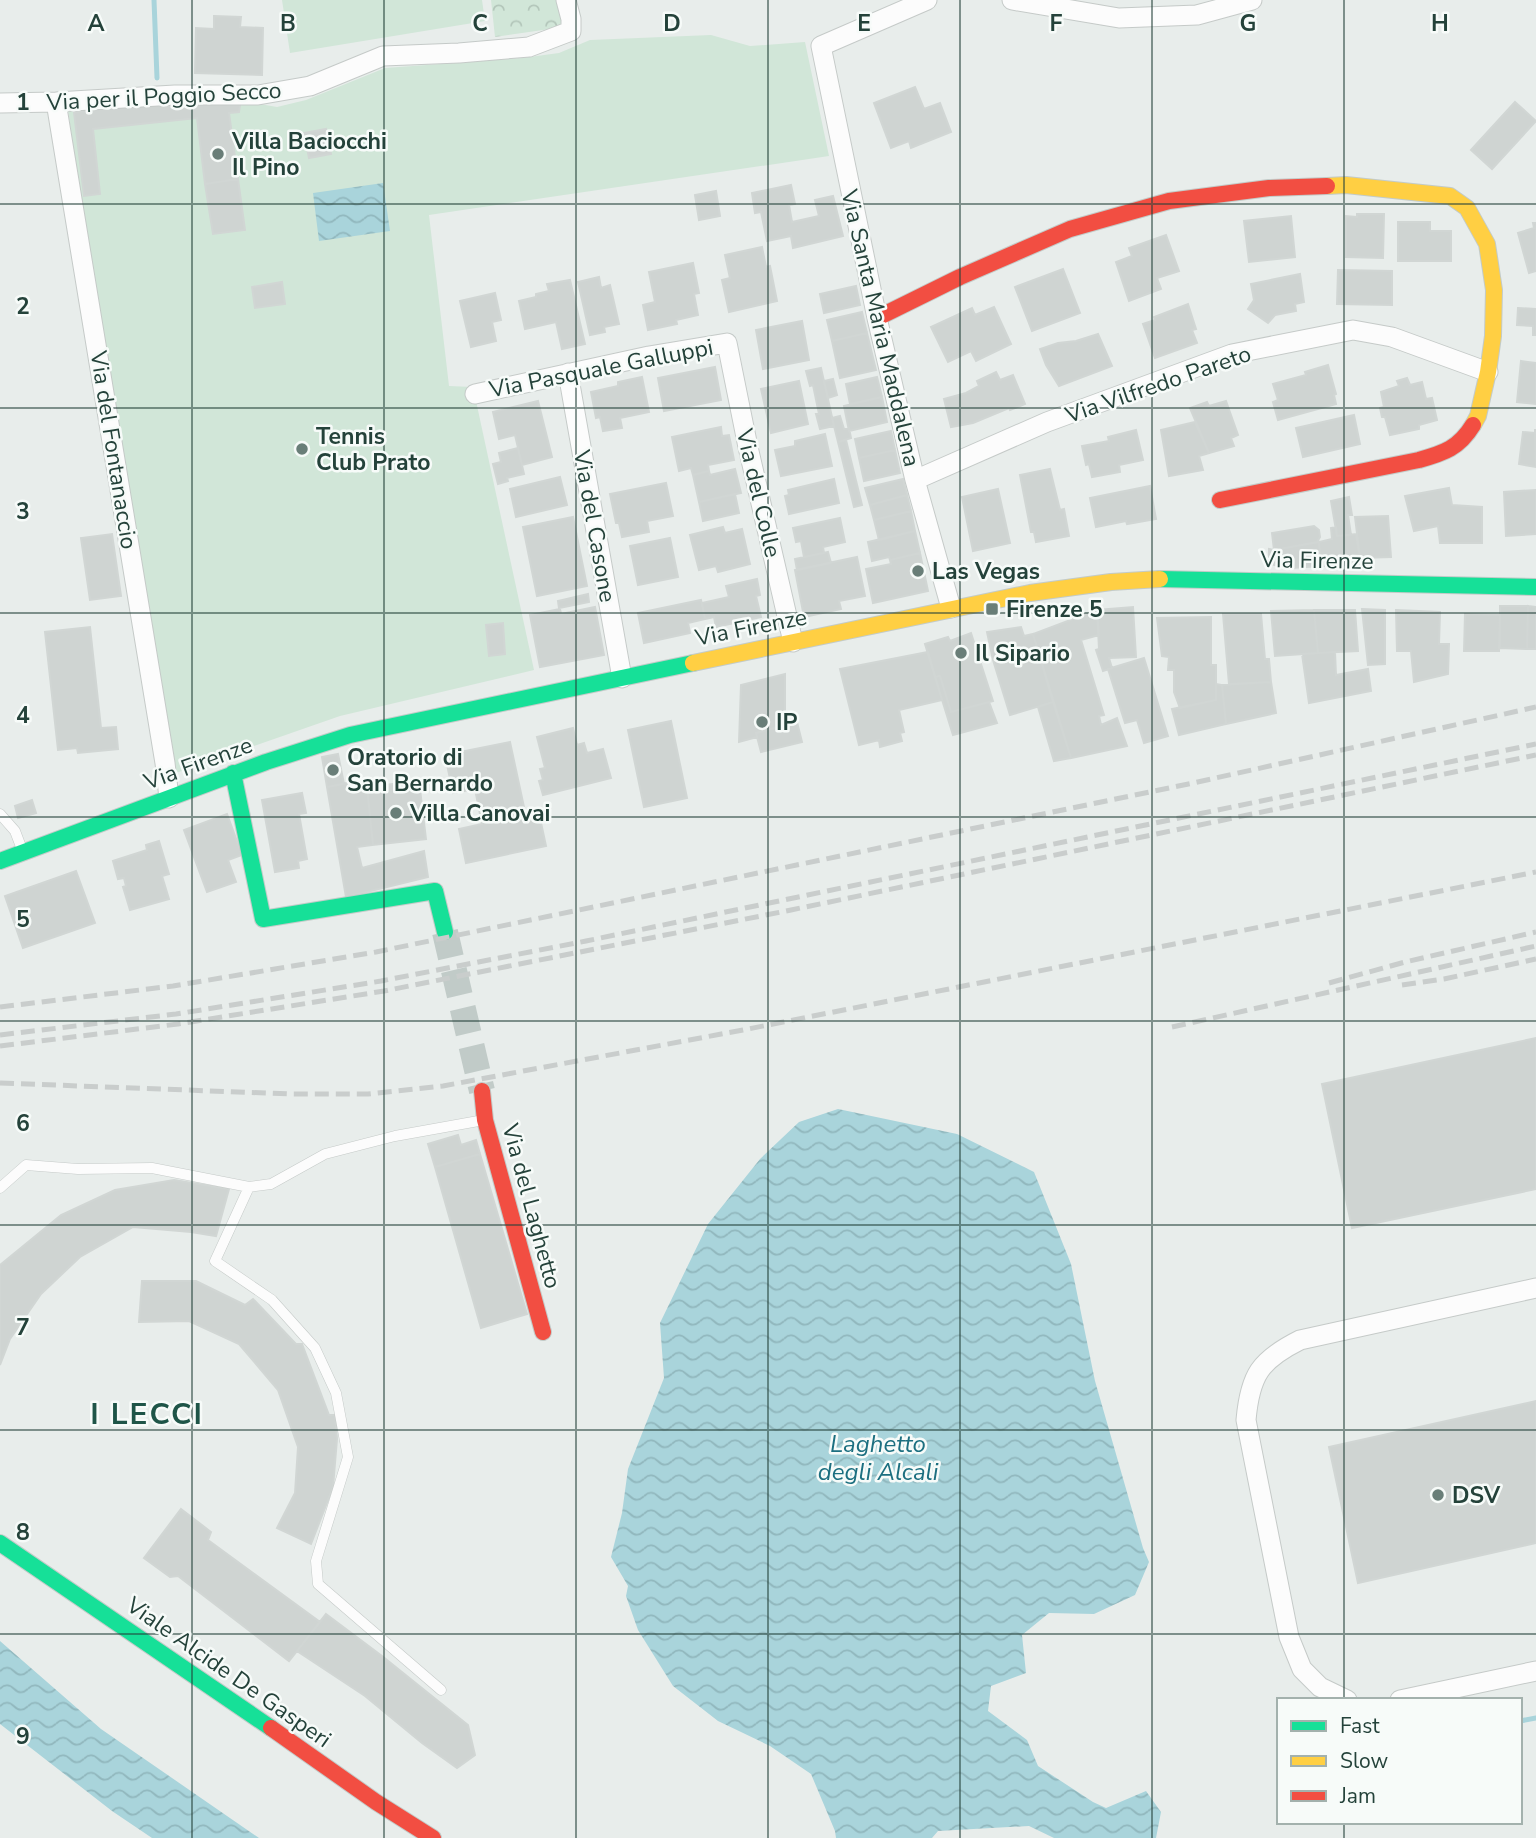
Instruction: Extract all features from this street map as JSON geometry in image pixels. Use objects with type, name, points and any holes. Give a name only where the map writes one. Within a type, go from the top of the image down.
[{"type":"street","name":"Via per il Poggio Secco","points":[[0,103],[154,96],[258,95],[310,86],[383,56],[529,47],[571,31],[566,0]]},
{"type":"street","name":"Via Santa Maria Maddalena","points":[[927,0],[821,46],[877,318],[915,480],[951,608]]},
{"type":"street","points":[[1012,0],[1119,18],[1197,15],[1252,0]]},
{"type":"street","name":"Via del Fontanaccio","points":[[56,102],[169,798]]},
{"type":"street","points":[[877,318],[960,277],[1070,229],[1169,201],[1269,188],[1346,185],[1450,196],[1467,208],[1487,244],[1494,290],[1493,336],[1488,372],[1478,416],[1465,438],[1446,453],[1419,460],[1220,500]]},
{"type":"street","name":"Via Vilfredo Pareto","points":[[915,480],[1047,422],[1232,354],[1353,330],[1392,337],[1488,372]]},
{"type":"street","name":"Via Pasquale Galluppi","points":[[475,394],[649,356],[727,343]]},
{"type":"street","name":"Via del Colle","points":[[727,343],[793,642]]},
{"type":"street","name":"Via del Casone","points":[[568,373],[622,678]]},
{"type":"street","name":"Via Firenze","points":[[0,861],[233,773],[350,736],[951,608],[1049,590],[1123,580],[1536,587]]},
{"type":"street","points":[[233,773],[262,919],[436,891],[445,932]]},
{"type":"street","name":"Via del Laghetto","points":[[482,1091],[485,1120],[543,1332]]},
{"type":"street","points":[[1343,1698],[1320,1687],[1302,1669],[1289,1637],[1246,1420],[1248,1397],[1259,1370],[1278,1351],[1300,1340],[1536,1287]]},
{"type":"street","name":"Viale Alcide De Gasperi","points":[[0,1544],[285,1737],[376,1802],[433,1838]]},
{"type":"street","points":[[1409,1698],[1536,1671]]},
{"type":"lane","points":[[0,814],[15,831],[23,853]]},
{"type":"lane","points":[[0,1188],[26,1165],[78,1169],[152,1168],[249,1187],[271,1184],[325,1154],[395,1136],[485,1120]]},
{"type":"lane","points":[[249,1187],[215,1261],[272,1300],[315,1348],[337,1393],[348,1457],[316,1561],[318,1584],[441,1690]]},
{"type":"green space","points":[[282,0],[482,0],[485,21],[290,53]]},
{"type":"green space","points":[[491,0],[558,0],[564,27],[495,37]]},
{"type":"green space","name":"Tennis Club Prato","points":[[711,35],[750,46],[805,42],[829,156],[429,215],[449,386],[473,387],[534,670],[340,716],[176,773],[126,510],[68,110],[226,98],[277,107],[306,100],[385,68],[559,53],[590,40]]},
{"type":"water","points":[[383,183],[390,231],[319,241],[313,193]]},
{"type":"water","name":"Laghetto degli Alcali","points":[[838,1109],[957,1134],[1034,1172],[1071,1264],[1095,1381],[1149,1562],[1135,1595],[1094,1614],[1049,1613],[1022,1635],[1026,1673],[991,1686],[988,1711],[1027,1740],[1038,1766],[1093,1802],[1106,1808],[1146,1791],[1161,1812],[1156,1838],[1054,1838],[1029,1826],[938,1831],[932,1838],[836,1838],[811,1774],[770,1746],[718,1721],[673,1686],[638,1630],[626,1596],[628,1586],[611,1557],[622,1513],[628,1469],[664,1378],[660,1323],[708,1224],[760,1159],[799,1122]]},
{"type":"water","points":[[0,1641],[101,1729],[259,1838],[152,1838],[112,1811],[0,1724]]},
{"type":"building","points":[[214,16],[241,17],[240,27],[263,28],[262,75],[195,73],[196,28],[214,29]]},
{"type":"building","points":[[915,87],[924,109],[940,103],[951,132],[911,148],[909,141],[891,148],[874,103]]},
{"type":"building","name":"Villa Baciocchi Il Pino","points":[[153,101],[228,101],[228,105],[240,105],[239,112],[229,113],[238,179],[205,184],[197,118],[93,129],[100,194],[84,196],[74,112]]},
{"type":"building","points":[[1515,102],[1536,121],[1492,169],[1471,150]]},
{"type":"building","points":[[326,129],[331,154],[309,158],[304,133]]},
{"type":"building","points":[[238,179],[245,230],[213,234],[205,184]]},
{"type":"building","points":[[791,185],[795,204],[789,205],[792,222],[819,216],[815,200],[833,196],[843,236],[793,248],[791,236],[767,241],[761,212],[755,213],[752,193]]},
{"type":"building","points":[[716,191],[720,216],[699,220],[695,195]]},
{"type":"building","points":[[1357,214],[1384,214],[1383,258],[1346,257],[1346,216],[1357,217]]},
{"type":"building","points":[[1291,216],[1295,257],[1249,262],[1244,221]]},
{"type":"building","points":[[1398,222],[1430,222],[1430,231],[1451,231],[1451,261],[1398,261]]},
{"type":"building","points":[[1533,223],[1536,223],[1536,271],[1529,273],[1518,233],[1534,228]]},
{"type":"building","points":[[1166,235],[1179,271],[1157,278],[1161,289],[1129,301],[1116,262],[1132,256],[1129,248]]},
{"type":"building","points":[[762,247],[766,267],[770,266],[777,301],[729,312],[722,280],[730,278],[725,255]]},
{"type":"building","points":[[693,263],[699,293],[694,294],[698,315],[676,320],[677,324],[648,330],[643,305],[655,302],[649,272]]},
{"type":"building","points":[[1063,269],[1080,313],[1032,331],[1015,287]]},
{"type":"building","points":[[1338,270],[1392,271],[1392,305],[1337,304]]},
{"type":"building","points":[[1300,274],[1304,302],[1295,304],[1296,311],[1275,315],[1268,323],[1248,309],[1254,300],[1251,284]]},
{"type":"building","points":[[599,277],[601,288],[610,285],[619,324],[604,327],[605,332],[590,335],[578,282]]},
{"type":"building","points":[[570,280],[585,344],[562,349],[556,322],[525,329],[519,301],[549,291],[547,284]]},
{"type":"building","points":[[282,282],[285,304],[255,308],[252,287]]},
{"type":"building","points":[[856,286],[860,305],[824,313],[820,294]]},
{"type":"building","points":[[495,293],[501,320],[492,322],[496,341],[471,347],[460,301]]},
{"type":"building","points":[[1188,304],[1196,329],[1192,330],[1197,343],[1155,358],[1143,324]]},
{"type":"building","points":[[994,307],[1011,344],[976,361],[971,351],[948,362],[931,327],[972,308],[975,315]]},
{"type":"building","points":[[1518,308],[1536,309],[1536,335],[1533,335],[1533,326],[1517,325]]},
{"type":"building","points":[[862,312],[867,333],[832,341],[827,320]]},
{"type":"building","points":[[802,321],[809,360],[763,369],[756,330]]},
{"type":"building","points":[[867,333],[876,370],[840,378],[832,341]]},
{"type":"building","points":[[1098,334],[1112,366],[1059,386],[1040,349]]},
{"type":"building","points":[[1521,361],[1536,363],[1536,404],[1517,402]]},
{"type":"building","points":[[1328,365],[1336,404],[1278,420],[1273,402],[1278,400],[1273,384],[1306,375],[1305,372]]},
{"type":"building","points":[[715,367],[721,400],[664,411],[658,378]]},
{"type":"building","points":[[821,368],[834,426],[820,429],[813,385],[810,386],[806,371]]},
{"type":"building","points":[[996,372],[1000,380],[1013,375],[1025,404],[973,423],[951,427],[944,399],[966,393],[979,386],[977,381]]},
{"type":"building","points":[[642,377],[649,412],[620,418],[622,428],[603,431],[600,417],[596,418],[591,392]]},
{"type":"building","points":[[877,377],[882,397],[850,404],[846,384]]},
{"type":"building","points":[[1407,378],[1410,385],[1422,382],[1426,399],[1432,398],[1437,420],[1419,425],[1419,429],[1390,435],[1380,408],[1384,407],[1381,392],[1399,386],[1397,381]]},
{"type":"building","points":[[833,379],[837,395],[828,398],[824,381]]},
{"type":"building","points":[[799,381],[808,424],[771,433],[761,389]]},
{"type":"building","points":[[882,397],[887,422],[849,431],[844,406]]},
{"type":"building","points":[[538,401],[552,457],[522,465],[515,435],[499,439],[493,412]]},
{"type":"building","points":[[1226,401],[1238,435],[1231,438],[1234,446],[1209,453],[1190,408],[1207,402],[1209,406]]},
{"type":"building","points":[[1354,415],[1360,444],[1303,457],[1296,428]]},
{"type":"building","points":[[840,416],[844,429],[849,428],[851,438],[838,442],[832,418]]},
{"type":"building","points":[[1195,422],[1209,453],[1199,456],[1203,470],[1169,476],[1161,430]]},
{"type":"building","points":[[721,427],[722,436],[729,435],[734,460],[708,465],[709,471],[693,475],[691,468],[679,471],[672,437]]},
{"type":"building","points":[[1535,429],[1536,467],[1519,464],[1523,432],[1535,433]]},
{"type":"building","points":[[1136,430],[1143,460],[1119,465],[1120,472],[1092,477],[1082,446],[1109,441],[1108,437]]},
{"type":"building","points":[[891,431],[895,450],[859,458],[855,439]]},
{"type":"building","points":[[825,434],[832,466],[781,476],[775,450],[795,446],[795,441]]},
{"type":"building","points":[[846,440],[862,505],[854,507],[838,442]]},
{"type":"building","points":[[518,448],[524,474],[507,478],[508,481],[498,484],[493,464],[501,462],[499,453]]},
{"type":"building","points":[[895,450],[900,473],[864,481],[859,458]]},
{"type":"building","points":[[735,469],[741,493],[699,502],[693,475],[709,471],[710,475]]},
{"type":"building","points":[[1050,469],[1060,510],[1064,509],[1069,536],[1036,542],[1034,532],[1031,532],[1020,475]]},
{"type":"building","points":[[560,477],[567,505],[516,517],[510,489]]},
{"type":"building","points":[[834,479],[839,503],[789,514],[785,496],[789,495],[788,490]]},
{"type":"building","points":[[903,479],[907,495],[870,505],[865,488]]},
{"type":"building","points":[[666,483],[673,516],[647,521],[649,532],[622,537],[610,494]]},
{"type":"building","points":[[1150,486],[1156,519],[1096,527],[1090,498]]},
{"type":"building","points":[[1449,488],[1452,505],[1482,507],[1482,543],[1440,543],[1438,526],[1414,531],[1405,496]]},
{"type":"building","points":[[998,489],[1010,543],[973,551],[962,497]]},
{"type":"building","points":[[1536,490],[1536,534],[1506,536],[1504,492]]},
{"type":"building","points":[[735,494],[739,513],[703,521],[699,502]]},
{"type":"building","points":[[907,495],[911,511],[874,520],[870,505]]},
{"type":"building","points":[[1349,497],[1351,535],[1337,536],[1331,501]]},
{"type":"building","points":[[911,511],[915,531],[879,540],[874,520]]},
{"type":"building","points":[[1388,516],[1391,557],[1360,558],[1355,517]]},
{"type":"building","points":[[573,517],[587,586],[537,596],[523,527]]},
{"type":"building","points":[[840,518],[845,542],[823,547],[824,553],[804,557],[801,541],[796,542],[793,528]]},
{"type":"building","points":[[1314,526],[1319,530],[1320,537],[1317,542],[1274,550],[1272,533]]},
{"type":"building","points":[[723,527],[725,533],[742,529],[750,564],[718,572],[716,566],[699,570],[690,535]]},
{"type":"building","points":[[1336,527],[1337,536],[1356,534],[1361,564],[1321,566],[1319,542],[1332,539],[1331,528]]},
{"type":"building","points":[[915,531],[920,553],[872,561],[868,542]]},
{"type":"building","points":[[112,534],[121,596],[90,600],[81,538]]},
{"type":"building","points":[[670,538],[678,577],[638,585],[630,546]]},
{"type":"building","points":[[1319,542],[1321,566],[1291,568],[1269,564],[1269,549]]},
{"type":"building","points":[[828,552],[831,563],[797,570],[795,559]]},
{"type":"building","points":[[920,553],[928,591],[873,603],[866,569],[891,564],[890,560]]},
{"type":"building","points":[[857,557],[865,596],[839,601],[841,609],[804,617],[795,570]]},
{"type":"building","points":[[757,579],[760,595],[756,596],[761,617],[716,627],[714,617],[705,619],[702,603],[729,597],[726,586]]},
{"type":"building","points":[[588,594],[589,602],[559,608],[558,601]]},
{"type":"building","points":[[701,600],[705,619],[688,623],[690,633],[644,643],[638,613]]},
{"type":"building","points":[[1500,606],[1528,606],[1527,649],[1500,648]]},
{"type":"building","points":[[1528,606],[1536,607],[1536,649],[1527,649]]},
{"type":"building","points":[[595,607],[604,655],[540,667],[530,615],[560,609],[561,614]]},
{"type":"building","points":[[1133,607],[1136,657],[1109,658],[1112,668],[1103,671],[1096,650],[1099,649],[1097,610]]},
{"type":"building","points":[[1362,609],[1385,610],[1385,664],[1368,665]]},
{"type":"building","points":[[1097,610],[1099,635],[1081,640],[1104,715],[1099,716],[1101,725],[1117,718],[1127,746],[1071,758],[1033,634]]},
{"type":"building","points":[[1314,610],[1318,653],[1275,656],[1271,611]]},
{"type":"building","points":[[1314,610],[1355,610],[1358,651],[1318,653]]},
{"type":"building","points":[[1396,610],[1440,612],[1439,644],[1449,644],[1448,674],[1414,682],[1411,651],[1397,651]]},
{"type":"building","points":[[1223,614],[1261,614],[1265,659],[1269,659],[1271,682],[1229,684]]},
{"type":"building","points":[[1465,614],[1500,615],[1499,651],[1464,651]]},
{"type":"building","points":[[1211,617],[1211,665],[1216,665],[1216,700],[1180,708],[1174,692],[1174,670],[1168,670],[1169,657],[1162,656],[1157,618]]},
{"type":"building","points":[[503,623],[505,654],[489,656],[486,625]]},
{"type":"building","points":[[90,627],[101,728],[116,727],[118,749],[78,753],[77,748],[58,750],[45,632]]},
{"type":"building","points":[[1021,627],[1024,636],[1033,634],[1053,702],[1010,715],[987,632]]},
{"type":"building","points":[[971,633],[993,701],[951,712],[940,676],[935,677],[925,644],[948,637],[950,641]]},
{"type":"building","points":[[928,652],[942,700],[899,710],[904,732],[900,733],[902,741],[880,747],[879,740],[859,745],[840,669]]},
{"type":"building","points":[[1335,652],[1336,675],[1368,669],[1371,691],[1309,703],[1302,654]]},
{"type":"building","points":[[1144,658],[1168,736],[1144,743],[1137,720],[1125,723],[1108,669]]},
{"type":"building","points":[[785,674],[785,725],[756,733],[757,737],[739,742],[741,685]]},
{"type":"building","points":[[940,676],[951,712],[989,702],[997,723],[953,735],[935,677]]},
{"type":"building","points":[[1271,682],[1276,713],[1226,724],[1222,685]]},
{"type":"building","points":[[1216,684],[1222,685],[1226,724],[1179,735],[1172,709],[1216,700]]},
{"type":"building","points":[[1053,702],[1071,758],[1054,761],[1038,707]]},
{"type":"building","points":[[671,721],[687,798],[644,807],[628,730]]},
{"type":"building","points":[[797,722],[802,742],[761,752],[756,733]]},
{"type":"building","points":[[573,728],[577,745],[584,743],[587,753],[603,749],[611,778],[543,795],[539,781],[543,780],[540,769],[545,768],[537,737]]},
{"type":"building","points":[[510,742],[527,821],[540,818],[546,846],[466,863],[459,829],[482,824],[475,789],[453,793],[445,755]]},
{"type":"building","name":"Oratorio di San Bernardo","points":[[338,754],[344,784],[327,787],[322,757]]},
{"type":"building","name":"Villa Canovai","points":[[419,781],[426,839],[373,845],[367,787]]},
{"type":"building","points":[[347,783],[349,790],[367,787],[373,845],[357,847],[362,868],[424,851],[428,877],[346,897],[327,787]]},
{"type":"building","points":[[302,793],[306,813],[299,814],[307,859],[298,861],[299,868],[275,872],[262,800]]},
{"type":"building","points":[[32,800],[36,813],[18,818],[15,806]]},
{"type":"building","points":[[227,814],[242,855],[228,860],[236,882],[207,892],[184,830]]},
{"type":"building","points":[[159,841],[169,874],[162,876],[169,899],[130,910],[123,887],[126,886],[124,878],[118,879],[113,861],[147,850],[146,845]]},
{"type":"building","points":[[76,871],[95,923],[23,948],[5,896]]},
{"type":"building","points":[[1536,1038],[1536,1189],[1352,1228],[1322,1084]]},
{"type":"building","points":[[458,1135],[461,1145],[476,1140],[480,1154],[435,1167],[428,1144]]},
{"type":"building","points":[[480,1154],[527,1314],[481,1328],[435,1167]]},
{"type":"building","points":[[174,1180],[229,1189],[216,1236],[133,1227],[80,1257],[41,1294],[10,1339],[0,1365],[0,1265],[61,1215],[115,1190]]},
{"type":"building","points":[[142,1281],[196,1281],[245,1305],[253,1299],[296,1344],[302,1344],[329,1415],[335,1415],[337,1439],[333,1487],[311,1544],[277,1528],[295,1493],[298,1447],[278,1390],[239,1344],[189,1321],[139,1322]]},
{"type":"building","name":"DSV","points":[[1536,1401],[1536,1543],[1358,1583],[1329,1447]]},
{"type":"building","points":[[181,1509],[211,1532],[208,1540],[320,1622],[289,1661],[178,1576],[170,1577],[144,1558]]},
{"type":"building","points":[[326,1614],[468,1725],[475,1755],[457,1768],[365,1696],[297,1651]]},
{"type":"waterway","points":[[154,0],[157,78]]},
{"type":"waterway","points":[[1522,1721],[1536,1718]]},
{"type":"tunnel","points":[[445,932],[482,1091]]},
{"type":"railway","points":[[0,1007],[173,986],[376,952],[1193,783],[1536,707]]},
{"type":"railway","points":[[0,1035],[176,1014],[381,981],[1536,744]]},
{"type":"railway","points":[[0,1046],[178,1024],[384,991],[791,910],[1536,755]]},
{"type":"railway","points":[[0,1083],[292,1094],[368,1094],[443,1086],[743,1030],[1536,872]]},
{"type":"railway","points":[[1329,983],[1405,962],[1536,932]]},
{"type":"railway","points":[[1172,1027],[1536,946]]},
{"type":"railway","points":[[1402,985],[1444,979],[1536,959]]},
{"type":"traffic: fast","points":[[1160,579],[1536,587]]},
{"type":"traffic: fast","points":[[0,861],[266,762],[350,735],[693,663]]},
{"type":"traffic: fast","points":[[233,773],[263,919],[435,891],[445,932]]},
{"type":"traffic: fast","points":[[0,1543],[271,1728]]},
{"type":"traffic: slow","points":[[1327,186],[1346,185],[1450,196],[1467,208],[1487,244],[1494,290],[1493,336],[1488,372],[1478,416],[1473,425]]},
{"type":"traffic: slow","points":[[693,663],[1030,593],[1111,582],[1160,579]]},
{"type":"traffic: jam","points":[[877,318],[960,277],[1070,229],[1169,201],[1269,188],[1327,186]]},
{"type":"traffic: jam","points":[[1220,500],[1419,460],[1443,452],[1456,444],[1473,425]]},
{"type":"traffic: jam","points":[[482,1091],[485,1120],[543,1332]]},
{"type":"traffic: jam","points":[[271,1728],[376,1802],[433,1838]]},
{"type":"place","name":"Villa Baciocchi Il Pino","points":[[218,154]]},
{"type":"place","name":"Tennis Club Prato","points":[[302,449]]},
{"type":"place","name":"Las Vegas","points":[[918,571]]},
{"type":"place","name":"Firenze 5","points":[[992,609]]},
{"type":"place","name":"Il Sipario","points":[[961,653]]},
{"type":"place","name":"IP","points":[[762,722]]},
{"type":"place","name":"Oratorio di San Bernardo","points":[[333,770]]},
{"type":"place","name":"Villa Canovai","points":[[396,813]]},
{"type":"place","name":"DSV","points":[[1438,1495]]},
{"type":"district","name":"I LECCI","points":[[147,1414]]}]
